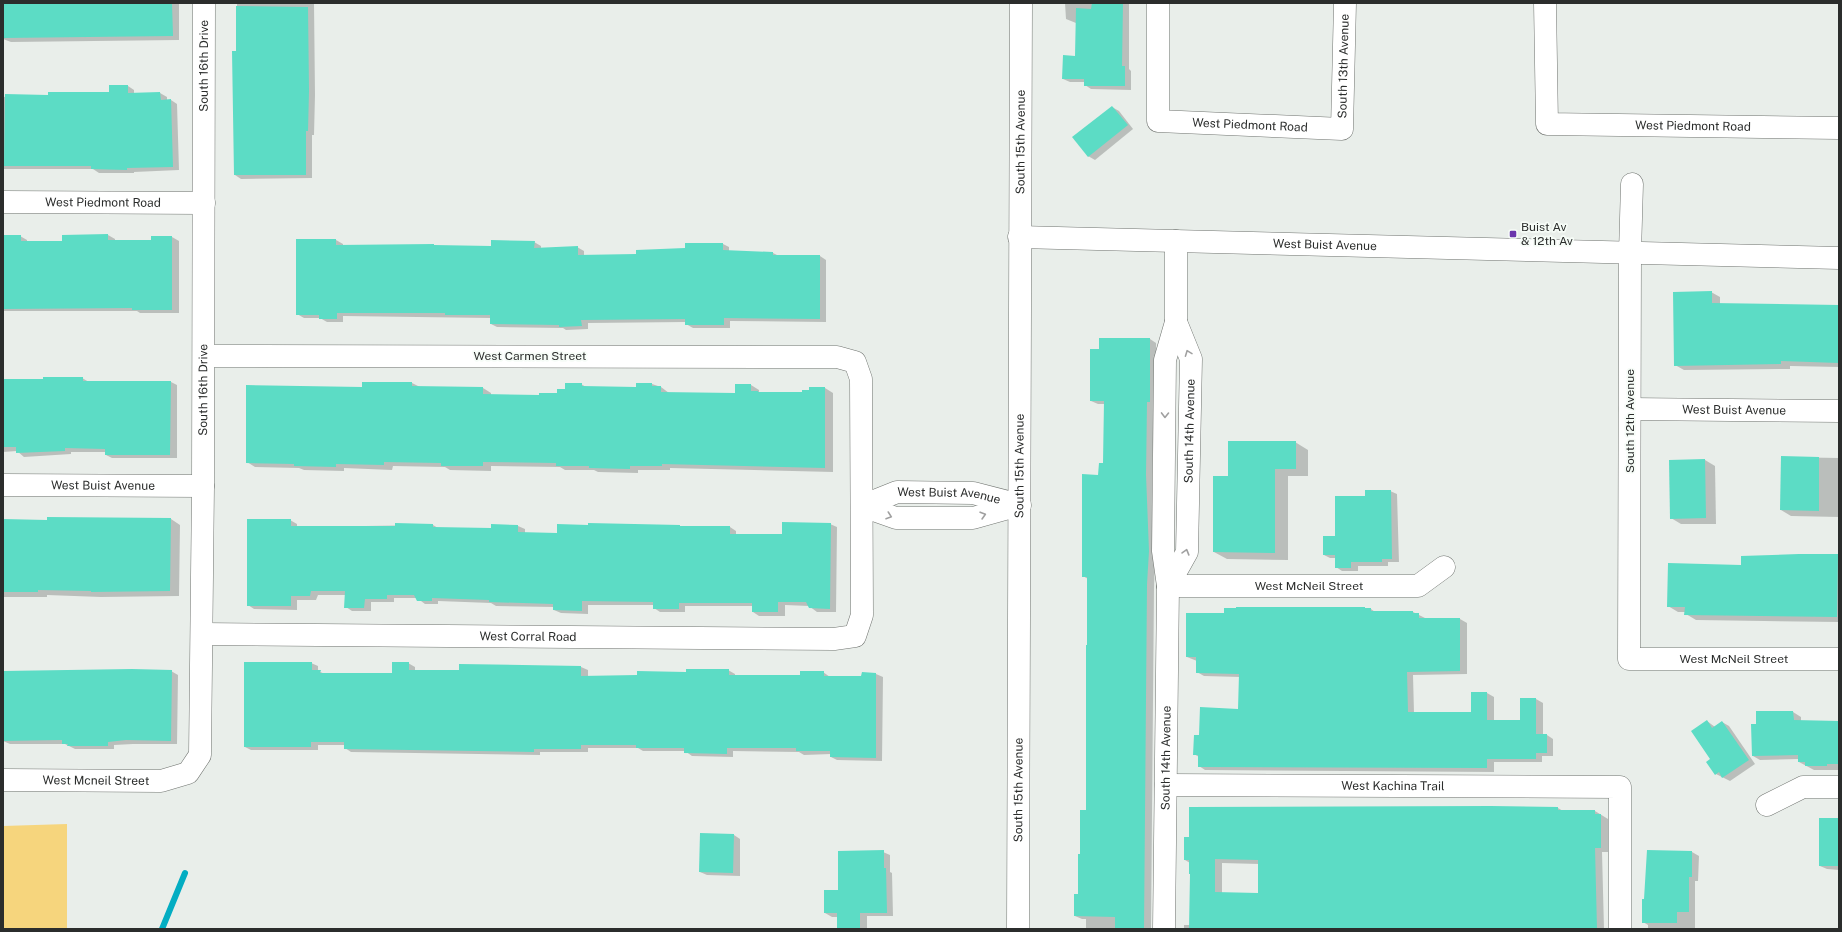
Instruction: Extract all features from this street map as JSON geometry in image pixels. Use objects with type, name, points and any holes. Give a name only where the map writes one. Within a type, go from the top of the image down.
[{"type":"street","name":"South 16th Drive","points":[[188,773],[200,755],[204,356],[204,3]]},
{"type":"street","name":"South 15th Avenue","points":[[1018,929],[1020,505],[1019,237],[1021,3]]},
{"type":"street","name":"West Piedmont Road","points":[[1158,3],[1158,121],[1342,129]]},
{"type":"street","name":"South 13th Avenue","points":[[1342,129],[1345,3]]},
{"type":"street","name":"West Piedmont Road","points":[[1546,3],[1547,124],[1839,128]]},
{"type":"street","name":"South 12th Avenue","points":[[1629,659],[1630,253],[1632,184]]},
{"type":"street","name":"West Piedmont Road","points":[[3,202],[204,204]]},
{"type":"street","name":"West Buist Avenue","points":[[1019,237],[1839,258]]},
{"type":"street","name":"South 14th Avenue","points":[[1164,929],[1168,586],[1163,551],[1165,360],[1176,322],[1176,241]]},
{"type":"street","name":"South 14th Avenue","points":[[1168,586],[1187,552],[1189,389],[1191,359],[1176,322]]},
{"type":"street","name":"West Carmen Street","points":[[204,356],[836,357],[855,362],[861,379],[862,506]]},
{"type":"street","points":[[1165,389],[1189,389]]},
{"type":"street","name":"West Buist Avenue","points":[[1630,409],[1839,411]]},
{"type":"street","name":"West Buist Avenue","points":[[3,485],[203,486]]},
{"type":"street","name":"West Buist Avenue","points":[[862,506],[897,492],[973,493],[1020,505]]},
{"type":"street","points":[[931,492],[931,518]]},
{"type":"street","name":"West Buist Avenue","points":[[862,506],[896,518],[973,518],[1020,505]]},
{"type":"street","name":"West Corral Road","points":[[202,634],[826,639],[855,636],[862,615],[862,506]]},
{"type":"street","name":"West McNeil Street","points":[[1168,586],[1418,586],[1444,567]]},
{"type":"street","name":"West McNeil Street","points":[[1629,659],[1839,659]]},
{"type":"street","name":"West Mcneil Street","points":[[3,780],[161,781],[188,773]]},
{"type":"street","name":"West Kachina Trail","points":[[1166,785],[1620,787],[1620,929]]},
{"type":"street","points":[[1767,805],[1803,787],[1839,787]]},
{"type":"shaded area","points":[[67,824],[67,929],[3,929],[3,826]]},
{"type":"building","points":[[4,3],[172,3],[173,36],[3,38]]},
{"type":"building","points":[[1092,3],[1123,3],[1122,66],[1125,66],[1125,86],[1084,86],[1084,79],[1062,79],[1063,55],[1075,56],[1076,8],[1091,9]]},
{"type":"building","points":[[236,6],[308,7],[309,91],[308,131],[306,131],[306,175],[234,175],[232,51],[236,51]]},
{"type":"building","points":[[109,85],[128,85],[128,93],[160,92],[161,100],[171,99],[173,167],[127,168],[127,170],[91,169],[91,166],[4,166],[5,94],[48,95],[48,92],[109,92]]},
{"type":"building","points":[[1112,106],[1128,125],[1088,157],[1072,137]]},
{"type":"building","points":[[108,234],[108,240],[151,240],[151,236],[172,236],[172,310],[132,310],[132,308],[3,309],[3,235],[21,235],[21,241],[62,241],[62,235]]},
{"type":"building","points":[[296,239],[336,239],[336,245],[434,244],[491,246],[491,240],[535,241],[534,248],[578,246],[578,255],[636,254],[636,250],[685,248],[685,243],[723,243],[723,250],[773,252],[773,255],[820,255],[820,319],[724,318],[724,325],[685,325],[685,319],[581,320],[582,326],[559,327],[559,325],[490,324],[490,315],[445,315],[445,313],[337,313],[337,319],[319,319],[319,315],[296,315]]},
{"type":"building","points":[[1712,291],[1712,303],[1839,305],[1839,363],[1781,361],[1781,364],[1674,366],[1673,292]]},
{"type":"building","points":[[1099,338],[1150,338],[1150,402],[1147,402],[1146,475],[1149,551],[1147,584],[1144,929],[1115,929],[1115,917],[1074,916],[1074,894],[1078,894],[1080,810],[1086,810],[1087,577],[1082,577],[1082,474],[1098,475],[1099,463],[1103,463],[1104,401],[1090,401],[1090,349],[1099,349]]},
{"type":"building","points":[[43,377],[83,377],[83,381],[171,381],[170,455],[105,455],[105,449],[65,448],[65,451],[16,453],[16,447],[3,447],[3,379],[43,379]]},
{"type":"building","points":[[362,382],[412,382],[412,386],[483,387],[483,394],[539,395],[539,393],[557,393],[557,389],[565,389],[565,383],[582,383],[582,386],[636,387],[636,383],[652,383],[652,386],[661,386],[661,392],[735,393],[735,384],[751,384],[751,391],[758,392],[802,392],[802,390],[809,390],[809,387],[825,387],[825,468],[662,464],[662,466],[630,466],[630,469],[589,468],[589,466],[556,466],[556,463],[483,462],[483,466],[441,466],[441,463],[384,462],[384,465],[336,464],[336,467],[246,463],[246,385],[362,387]]},
{"type":"building","points":[[1228,441],[1296,441],[1296,469],[1275,469],[1275,553],[1213,552],[1213,476],[1228,476]]},
{"type":"building","points":[[1781,456],[1819,457],[1819,511],[1780,510]]},
{"type":"building","points":[[1705,459],[1706,518],[1670,519],[1669,460]]},
{"type":"building","points":[[1365,490],[1391,490],[1392,559],[1382,559],[1382,562],[1351,562],[1351,568],[1335,568],[1335,555],[1323,555],[1323,536],[1335,536],[1335,496],[1365,496]]},
{"type":"building","points":[[47,517],[171,518],[170,591],[91,592],[38,590],[38,592],[3,592],[3,519],[47,520]]},
{"type":"building","points":[[247,519],[291,519],[291,526],[395,526],[395,523],[433,524],[433,527],[491,528],[491,524],[518,525],[518,532],[557,533],[557,524],[588,525],[588,523],[730,526],[730,534],[782,534],[782,522],[831,523],[830,609],[809,608],[806,602],[778,602],[778,612],[752,612],[752,603],[679,603],[679,609],[653,609],[653,602],[582,601],[582,611],[553,610],[553,604],[489,602],[489,600],[432,598],[432,601],[417,601],[414,595],[387,595],[387,599],[365,599],[364,608],[344,608],[345,591],[311,591],[310,596],[291,596],[291,606],[247,606]]},
{"type":"building","points":[[1838,554],[1837,617],[1684,615],[1685,607],[1667,607],[1668,563],[1741,565],[1741,556]]},
{"type":"building","points":[[1365,607],[1371,608],[1371,611],[1413,611],[1413,613],[1419,613],[1419,618],[1460,618],[1460,671],[1407,672],[1408,712],[1471,712],[1471,692],[1487,692],[1487,720],[1520,720],[1520,698],[1536,698],[1536,734],[1547,734],[1547,753],[1536,753],[1536,759],[1487,759],[1487,768],[1198,767],[1198,755],[1193,755],[1194,735],[1199,735],[1200,707],[1238,709],[1239,674],[1196,673],[1196,657],[1186,657],[1186,613],[1224,613],[1224,608]]},
{"type":"building","points":[[244,662],[312,662],[312,670],[321,670],[320,673],[392,673],[392,662],[409,662],[409,670],[459,670],[459,664],[581,666],[581,676],[637,675],[637,671],[686,672],[686,669],[729,669],[729,675],[800,675],[800,671],[824,671],[824,676],[861,676],[862,672],[876,673],[876,758],[830,757],[830,751],[796,751],[796,748],[727,748],[727,754],[684,753],[684,748],[636,748],[636,745],[581,745],[581,749],[534,749],[534,752],[344,749],[344,742],[311,742],[311,747],[244,747]]},
{"type":"building","points":[[132,669],[172,670],[171,741],[126,740],[108,742],[108,746],[67,746],[68,744],[62,744],[62,740],[3,741],[3,671]]},
{"type":"building","points":[[1756,711],[1793,711],[1794,720],[1839,721],[1839,764],[1827,764],[1827,766],[1805,766],[1805,762],[1798,762],[1798,755],[1752,756],[1751,724],[1756,724]]},
{"type":"building","points":[[1707,720],[1712,728],[1722,721],[1749,760],[1722,778],[1719,772],[1715,775],[1706,762],[1710,759],[1691,731]]},
{"type":"building","points":[[1491,806],[1558,807],[1558,810],[1595,810],[1595,814],[1601,814],[1601,848],[1595,848],[1597,929],[1189,929],[1190,874],[1189,860],[1184,860],[1184,837],[1189,837],[1189,807]],"holes":[[[1215,859],[1258,860],[1258,893],[1215,892]]]},
{"type":"building","points":[[1819,818],[1839,818],[1839,866],[1819,866]]},
{"type":"building","points":[[700,833],[734,834],[733,873],[699,872]]},
{"type":"building","points":[[884,850],[887,913],[860,913],[860,929],[837,929],[837,913],[824,913],[824,890],[838,890],[838,851]]},
{"type":"building","points":[[1647,850],[1692,851],[1692,877],[1689,877],[1689,912],[1677,912],[1677,923],[1642,923],[1642,899],[1644,899]]},
{"type":"waterway","points":[[162,929],[185,873]]},
{"type":"place","name":"Buist Av & 12th Av","points":[[1513,234]]}]
